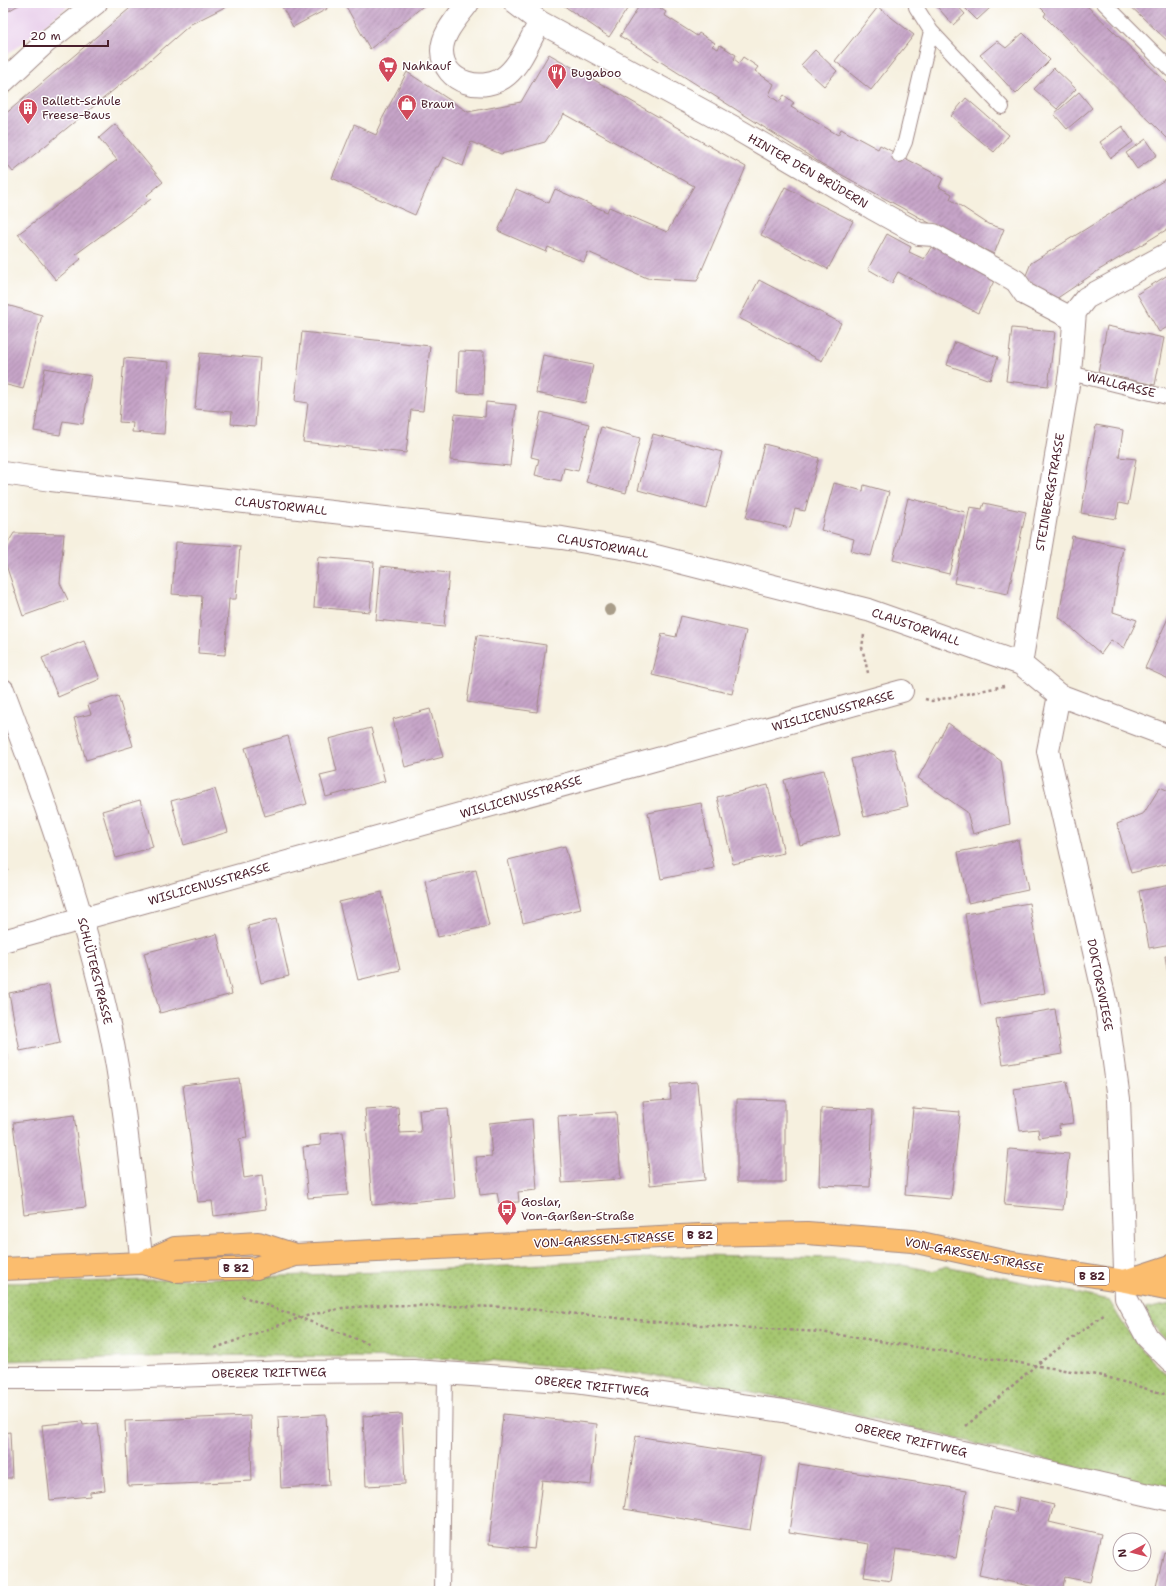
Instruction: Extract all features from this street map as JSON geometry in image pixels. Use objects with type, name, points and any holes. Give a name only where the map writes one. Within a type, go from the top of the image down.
[{"type":"main road","name":"VON-GARSSEN-STRASSE","points":[[3,1269],[142,1263],[175,1248],[258,1243],[295,1255],[700,1235],[807,1233],[912,1241],[1126,1289]]},
{"type":"main road","name":"B 82","points":[[1126,1289],[1171,1266]]},
{"type":"main road","name":"B 82","points":[[1126,1289],[1171,1290]]},
{"type":"street","points":[[3,82],[46,42],[96,3]]},
{"type":"street","points":[[468,3],[444,39],[442,51],[446,66],[456,77],[471,85],[484,85],[498,81],[507,75],[515,66],[540,22]]},
{"type":"street","name":"HINTER DEN BRÜDERN","points":[[515,3],[540,22],[735,128],[873,206],[919,234],[934,235],[1000,271],[1016,281],[1025,294],[1073,319]]},
{"type":"street","points":[[1073,319],[1078,305],[1086,298],[1171,252]]},
{"type":"street","name":"STEINBERGSTRASSE","points":[[1021,664],[1070,373],[1073,319]]},
{"type":"street","name":"CLAUSTORWALL","points":[[3,472],[51,480],[562,538],[628,549],[868,610],[1021,664],[1059,695],[1171,738]]},
{"type":"street","name":"SCHLÜTERSTRASSE","points":[[3,690],[46,805],[82,919],[110,1030],[128,1143],[142,1263]]},
{"type":"street","name":"WISLICENUSSTRASSE","points":[[3,941],[902,691]]},
{"type":"street","name":"DOKTORSWIESE","points":[[1059,695],[1048,751],[1106,1004],[1119,1099],[1126,1289]]},
{"type":"street","points":[[1126,1289],[1147,1337],[1171,1361]]},
{"type":"street","name":"OBERER TRIFTWEG","points":[[3,1378],[117,1378],[288,1372],[413,1371],[576,1382],[784,1412],[1171,1500]]},
{"type":"lane","points":[[1104,3],[1171,70]]},
{"type":"lane","points":[[916,7],[931,31],[1002,106]]},
{"type":"lane","points":[[898,154],[905,142],[931,31]]},
{"type":"lane","name":"WALLGASSE","points":[[1070,373],[1171,398]]},
{"type":"lane","points":[[442,1591],[445,1374]]},
{"type":"path","name":"WISLICENUSSTRASSE","points":[[902,691],[932,701],[1040,678]]},
{"type":"path","points":[[941,1447],[1126,1289]]},
{"type":"path","points":[[238,1294],[302,1317],[373,1346]]},
{"type":"path","points":[[302,1317],[342,1308],[383,1305],[510,1308],[667,1323],[820,1332],[1103,1376],[1171,1396]]},
{"type":"shaded area","points":[[3,3],[72,3],[3,58]]},
{"type":"green space","points":[[703,1255],[835,1258],[902,1265],[933,1271],[946,1266],[1109,1300],[1122,1323],[1136,1342],[1171,1378],[1171,1490],[803,1402],[682,1378],[478,1359],[215,1355],[3,1361],[3,1283],[91,1282],[353,1273]]},
{"type":"green space","points":[[1171,1304],[1171,1344],[1156,1328],[1145,1309]]},
{"type":"building","points":[[3,3],[22,3],[3,14]]},
{"type":"building","points":[[136,3],[233,3],[191,24],[142,67],[13,172],[3,160],[3,116]]},
{"type":"building","points":[[280,3],[324,3],[327,9],[293,27]]},
{"type":"building","points":[[344,3],[427,3],[370,49]]},
{"type":"building","points":[[560,3],[631,3],[609,37]]},
{"type":"building","points":[[641,3],[652,3],[666,12],[664,15],[697,36],[699,33],[715,43],[712,46],[718,49],[720,45],[736,55],[734,59],[739,63],[743,57],[758,67],[755,71],[774,84],[769,95],[779,102],[784,95],[794,103],[791,107],[838,135],[841,129],[878,149],[880,145],[943,178],[939,187],[952,194],[950,199],[988,224],[1004,229],[994,254],[935,226],[822,164],[620,36]]},
{"type":"building","points":[[934,3],[955,3],[965,14],[953,25]]},
{"type":"building","points":[[960,3],[988,3],[991,7],[977,20]]},
{"type":"building","points":[[1036,3],[1084,3],[1167,83],[1171,88],[1171,142],[1044,16],[1046,13]]},
{"type":"building","points":[[1127,3],[1166,3],[1171,7],[1171,44]]},
{"type":"building","points":[[878,7],[914,35],[871,90],[835,61]]},
{"type":"building","points":[[1023,33],[1050,60],[1016,94],[980,55],[997,41],[1006,48]]},
{"type":"building","points":[[815,50],[837,71],[824,86],[801,65]]},
{"type":"building","points":[[549,54],[746,167],[697,281],[647,278],[588,252],[584,262],[548,247],[546,252],[498,231],[516,189],[549,203],[555,189],[607,212],[609,207],[667,232],[694,186],[564,114],[545,142],[501,154],[471,142],[463,166],[443,157],[438,167],[436,167],[415,215],[332,178],[354,125],[376,135],[382,122],[381,121],[407,72],[468,112],[521,102]]},
{"type":"building","points":[[1054,68],[1076,89],[1057,109],[1034,89]]},
{"type":"building","points":[[1079,92],[1092,108],[1067,129],[1054,114]]},
{"type":"building","points":[[966,98],[1009,135],[994,152],[951,116]]},
{"type":"building","points":[[115,124],[163,182],[147,195],[151,199],[76,254],[81,259],[56,280],[18,234],[117,160],[99,138]]},
{"type":"building","points":[[1122,126],[1133,142],[1111,158],[1100,142]]},
{"type":"building","points":[[1146,139],[1157,155],[1137,169],[1126,153]]},
{"type":"building","points":[[1171,176],[1171,227],[1099,270],[1056,299],[1024,280],[1031,263]]},
{"type":"building","points":[[785,187],[853,221],[828,269],[761,235]]},
{"type":"building","points":[[887,234],[911,247],[909,252],[924,259],[933,244],[996,277],[978,313],[898,272],[892,283],[868,269]]},
{"type":"building","points":[[1171,273],[1171,325],[1159,332],[1137,294]]},
{"type":"building","points":[[759,280],[841,323],[822,361],[739,318]]},
{"type":"building","points":[[3,304],[42,315],[23,389],[3,384]]},
{"type":"building","points":[[1107,326],[1164,338],[1155,385],[1098,373]]},
{"type":"building","points":[[1012,328],[1055,332],[1048,386],[1006,381]]},
{"type":"building","points":[[302,332],[430,346],[423,411],[411,410],[406,453],[303,442],[308,403],[295,401]]},
{"type":"building","points":[[955,342],[998,357],[990,380],[947,365]]},
{"type":"building","points":[[459,351],[484,352],[483,394],[457,393]]},
{"type":"building","points":[[200,353],[260,358],[255,426],[231,424],[232,412],[195,409]]},
{"type":"building","points":[[543,355],[593,365],[585,403],[536,393]]},
{"type":"building","points":[[124,358],[169,362],[164,434],[132,432],[133,423],[119,422]]},
{"type":"building","points":[[45,368],[91,376],[83,424],[63,421],[60,435],[34,431]]},
{"type":"building","points":[[486,402],[516,405],[510,466],[450,460],[455,414],[485,417]]},
{"type":"building","points":[[541,412],[589,424],[578,471],[564,468],[561,481],[535,475],[539,459],[531,457]]},
{"type":"building","points":[[1096,425],[1123,430],[1119,457],[1136,459],[1128,505],[1119,503],[1116,519],[1081,513]]},
{"type":"building","points":[[601,427],[640,438],[626,493],[586,482]]},
{"type":"building","points":[[653,434],[722,452],[707,509],[638,490]]},
{"type":"building","points":[[764,444],[819,458],[805,511],[795,509],[790,528],[746,518]]},
{"type":"building","points":[[834,483],[863,491],[864,485],[889,492],[871,556],[851,551],[854,539],[821,530]]},
{"type":"building","points":[[908,498],[965,512],[949,574],[893,560]]},
{"type":"building","points":[[984,503],[1026,512],[1008,594],[954,583],[970,507],[982,509]]},
{"type":"building","points":[[14,533],[64,534],[60,583],[68,600],[23,616],[3,556],[3,551]]},
{"type":"building","points":[[1072,536],[1123,547],[1113,612],[1137,620],[1124,648],[1111,640],[1101,654],[1059,617]]},
{"type":"building","points":[[176,542],[240,546],[236,599],[229,599],[225,655],[198,653],[202,596],[172,594]]},
{"type":"building","points":[[318,557],[374,562],[370,612],[314,607]]},
{"type":"building","points":[[381,566],[449,573],[444,627],[376,620]]},
{"type":"building","points":[[681,616],[746,631],[732,694],[652,675],[662,634],[676,637]]},
{"type":"building","points":[[1169,616],[1171,617],[1171,680],[1145,668]]},
{"type":"building","points":[[477,635],[546,645],[537,712],[467,702]]},
{"type":"building","points":[[84,641],[100,679],[58,697],[42,658]]},
{"type":"building","points":[[118,696],[133,746],[86,760],[74,718],[91,714],[88,705]]},
{"type":"building","points":[[430,709],[443,757],[405,767],[393,719]]},
{"type":"building","points":[[948,723],[1001,761],[1010,824],[973,834],[967,812],[918,778]]},
{"type":"building","points":[[371,728],[385,781],[326,797],[320,775],[337,771],[329,739]]},
{"type":"building","points":[[288,736],[307,804],[265,816],[245,748]]},
{"type":"building","points":[[894,749],[908,806],[864,817],[851,759]]},
{"type":"building","points":[[824,770],[840,835],[800,845],[784,780]]},
{"type":"building","points":[[768,785],[784,853],[733,864],[717,797]]},
{"type":"building","points":[[1160,787],[1171,792],[1171,863],[1131,873],[1117,824],[1144,813]]},
{"type":"building","points":[[215,789],[228,832],[184,845],[171,801]]},
{"type":"building","points":[[140,800],[153,847],[116,858],[102,811]]},
{"type":"building","points":[[701,803],[714,868],[661,879],[648,813]]},
{"type":"building","points":[[1018,840],[1028,890],[968,903],[958,852]]},
{"type":"building","points":[[565,846],[581,909],[523,923],[508,860]]},
{"type":"building","points":[[3,856],[8,870],[3,872]]},
{"type":"building","points":[[476,870],[489,926],[438,937],[425,881]]},
{"type":"building","points":[[1171,885],[1171,944],[1149,948],[1139,891]]},
{"type":"building","points":[[382,892],[400,970],[358,980],[339,902]]},
{"type":"building","points":[[1029,903],[1045,993],[981,1005],[965,914]]},
{"type":"building","points":[[276,919],[289,976],[261,983],[248,926]]},
{"type":"building","points":[[217,934],[232,994],[160,1013],[144,953]]},
{"type":"building","points":[[1171,955],[1171,987],[1170,987],[1165,956]]},
{"type":"building","points":[[49,985],[60,1043],[20,1051],[9,993]]},
{"type":"building","points":[[1055,1009],[1062,1054],[1003,1064],[996,1019]]},
{"type":"building","points":[[3,1041],[8,1056],[3,1058]]},
{"type":"building","points":[[239,1078],[247,1138],[239,1139],[244,1178],[262,1175],[266,1209],[214,1216],[212,1201],[198,1202],[183,1085]]},
{"type":"building","points":[[1067,1081],[1073,1123],[1059,1125],[1060,1135],[1039,1138],[1038,1129],[1020,1131],[1014,1089]]},
{"type":"building","points":[[697,1082],[705,1180],[650,1185],[643,1101],[671,1099],[670,1084]]},
{"type":"building","points":[[737,1099],[785,1100],[785,1182],[737,1182]]},
{"type":"building","points":[[398,1107],[400,1133],[421,1132],[419,1110],[448,1108],[455,1198],[372,1205],[365,1109]]},
{"type":"building","points":[[821,1108],[873,1110],[870,1187],[819,1185]]},
{"type":"building","points":[[913,1108],[960,1112],[951,1199],[905,1195]]},
{"type":"building","points":[[616,1112],[621,1179],[562,1183],[558,1116]]},
{"type":"building","points":[[74,1115],[86,1207],[24,1214],[13,1123]]},
{"type":"building","points":[[532,1119],[537,1190],[518,1192],[519,1202],[499,1203],[497,1193],[480,1195],[476,1157],[492,1156],[489,1123]]},
{"type":"building","points":[[343,1132],[348,1195],[308,1198],[303,1147],[321,1145],[320,1134]]},
{"type":"building","points":[[1009,1149],[1069,1154],[1063,1210],[1004,1205]]},
{"type":"building","points":[[326,1414],[329,1485],[281,1488],[278,1417]]},
{"type":"building","points":[[402,1414],[405,1484],[366,1486],[363,1416]]},
{"type":"building","points":[[503,1414],[597,1424],[591,1485],[542,1480],[534,1549],[489,1544]]},
{"type":"building","points":[[250,1416],[252,1481],[128,1486],[125,1421]]},
{"type":"building","points":[[82,1421],[83,1425],[98,1423],[105,1490],[90,1492],[90,1496],[50,1500],[42,1425]]},
{"type":"building","points":[[10,1432],[12,1478],[3,1478],[3,1433]]},
{"type":"building","points":[[636,1436],[762,1456],[750,1530],[624,1509]]},
{"type":"building","points":[[799,1464],[967,1490],[956,1558],[896,1549],[891,1581],[864,1577],[869,1544],[789,1532]]},
{"type":"building","points":[[1019,1497],[1054,1505],[1049,1522],[1101,1534],[1090,1582],[1065,1577],[1062,1591],[1052,1591],[979,1575],[994,1507],[1016,1512]]},
{"type":"building","points":[[1164,1552],[1171,1554],[1171,1591],[1155,1591]]},
{"type":"place","name":"Nahkauf","points":[[388,83]]},
{"type":"place","name":"Bugaboo","points":[[557,90]]},
{"type":"place","name":"Braun","points":[[407,121]]},
{"type":"place","name":"Ballett-Schule Freese-Baus","points":[[28,125]]},
{"type":"place","name":"Goslar, Von-Garßen-Straße","points":[[507,1226]]}]
